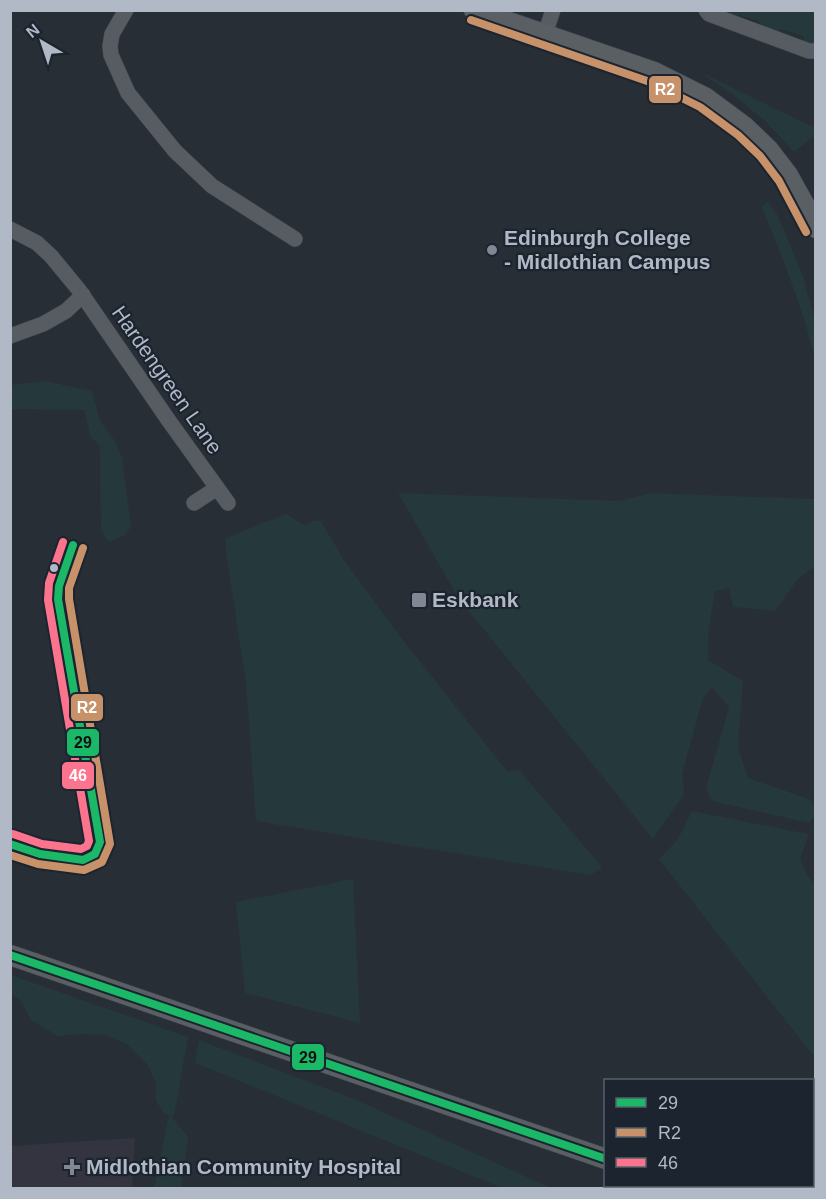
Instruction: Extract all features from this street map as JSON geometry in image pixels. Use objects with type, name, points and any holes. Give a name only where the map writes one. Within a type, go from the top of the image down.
[{"type":"main road","points":[[474,10],[654,72],[706,98],[768,149],[788,175],[816,228]]},
{"type":"main road","points":[[10,955],[604,1158]]},
{"type":"street","points":[[126,10],[112,34],[110,46],[111,55],[128,93],[175,151],[212,186],[295,239]]},
{"type":"street","points":[[545,34],[553,10]]},
{"type":"street","points":[[706,10],[709,14],[809,51],[816,51]]},
{"type":"street","name":"Hardengreen Lane","points":[[10,229],[44,249],[83,296],[228,503]]},
{"type":"street","name":"Hardengreen Lane","points":[[10,336],[43,324],[66,311],[83,296]]},
{"type":"street","name":"Hardengreen Lane","points":[[194,503],[217,488]]},
{"type":"shaded area","points":[[714,11],[815,11],[815,43],[804,41],[803,36],[781,29],[776,32],[763,28],[759,21],[739,15],[734,18]]},
{"type":"shaded area","points":[[696,70],[815,128],[815,135],[794,152],[765,121],[731,93]]},
{"type":"shaded area","points":[[767,202],[777,214],[803,276],[815,322],[815,358],[798,301],[762,207]]},
{"type":"shaded area","points":[[45,381],[92,391],[100,421],[115,441],[122,458],[131,527],[125,535],[109,542],[101,531],[100,446],[90,436],[85,410],[11,409],[11,385]]},
{"type":"shaded area","points":[[398,493],[619,501],[651,493],[815,499],[815,566],[798,579],[775,611],[733,607],[729,588],[715,591],[709,627],[708,660],[743,681],[738,748],[748,778],[809,799],[816,814],[809,823],[712,801],[706,788],[729,707],[712,687],[703,698],[682,774],[684,794],[653,839],[459,599]]},
{"type":"shaded area","points":[[286,514],[306,526],[313,521],[321,521],[344,560],[399,635],[507,771],[519,770],[602,867],[591,875],[256,820],[246,683],[226,552],[226,538]]},
{"type":"shaded area","points":[[692,811],[809,834],[800,859],[808,876],[815,884],[815,1058],[659,859],[678,839]]},
{"type":"shaded area","points":[[353,879],[360,1023],[245,993],[236,902]]},
{"type":"shaded area","points":[[11,975],[188,1037],[174,1116],[170,1115],[188,1137],[181,1188],[154,1188],[169,1115],[164,1113],[156,1101],[156,1084],[148,1065],[128,1045],[106,1035],[58,1036],[31,1020],[21,1001],[11,993]]},
{"type":"shaded area","points":[[199,1040],[354,1099],[556,1188],[502,1188],[195,1063]]},
{"type":"shaded area","name":"Midlothian Community Hospital","points":[[135,1138],[132,1188],[11,1188],[11,1146]]},
{"type":"transit line","name":"R2","points":[[471,20],[650,82],[700,107],[738,135],[760,156],[779,181],[806,232]]},
{"type":"transit line","name":"46","points":[[13,834],[42,844],[81,849],[87,846],[89,841],[48,600],[49,583],[63,542]]},
{"type":"transit line","name":"29","points":[[10,844],[40,854],[83,860],[95,854],[100,842],[58,599],[59,586],[73,545]]},
{"type":"transit line","name":"R2","points":[[10,855],[38,864],[84,870],[102,862],[110,844],[69,599],[69,588],[83,548]]},
{"type":"transit line","name":"29","points":[[10,955],[604,1158]]},
{"type":"place","name":"Edinburgh College - Midlothian Campus","points":[[492,250]]},
{"type":"place","name":"Eskbank","points":[[419,600]]},
{"type":"place","name":"Midlothian Community Hospital","points":[[72,1167]]}]
